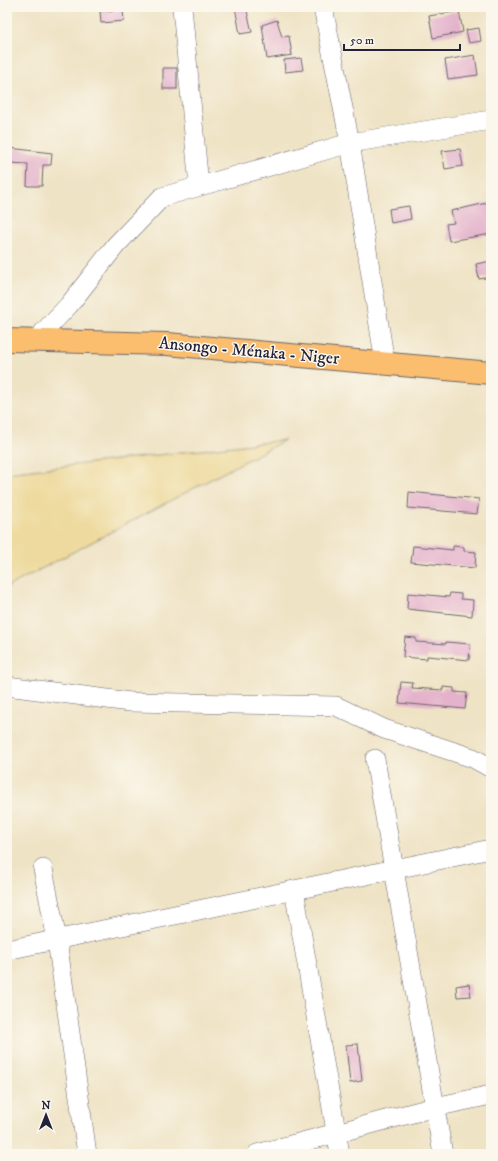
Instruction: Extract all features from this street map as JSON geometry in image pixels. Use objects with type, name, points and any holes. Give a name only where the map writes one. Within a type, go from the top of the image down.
[{"type":"main road","name":"Ansongo - Ménaka - Niger","points":[[7,340],[167,344],[491,373]]},
{"type":"street","points":[[182,7],[199,186]]},
{"type":"street","points":[[323,7],[350,143],[385,363]]},
{"type":"street","points":[[36,340],[70,305],[116,245],[162,196],[350,143],[491,120]]},
{"type":"street","points":[[7,686],[130,702],[336,706],[384,729],[473,758],[491,768]]},
{"type":"street","points":[[375,760],[442,1154]]},
{"type":"street","points":[[7,950],[491,849],[491,845]]},
{"type":"street","points":[[43,869],[57,940],[87,1154]]},
{"type":"street","points":[[294,890],[340,1154]]},
{"type":"street","points":[[257,1154],[435,1107],[491,1095]]},
{"type":"sand","points":[[285,440],[7,587],[7,473]]},
{"type":"building","points":[[235,7],[246,7],[252,32],[240,34]]},
{"type":"building","points":[[123,10],[124,21],[101,23],[100,11]]},
{"type":"building","points":[[459,11],[463,32],[433,38],[429,16]]},
{"type":"building","points":[[277,20],[282,37],[289,36],[292,55],[267,59],[262,25]]},
{"type":"building","points":[[479,28],[481,41],[469,43],[466,30]]},
{"type":"building","points":[[475,55],[478,75],[448,79],[445,60]]},
{"type":"building","points":[[301,58],[303,70],[285,72],[284,60]]},
{"type":"building","points":[[163,68],[177,68],[177,89],[163,89]]},
{"type":"building","points":[[9,148],[52,153],[51,165],[43,165],[42,186],[27,186],[28,164],[9,163]]},
{"type":"building","points":[[460,149],[463,166],[445,169],[442,151]]},
{"type":"building","points":[[491,202],[491,234],[449,241],[446,224],[454,223],[451,211]]},
{"type":"building","points":[[409,206],[411,219],[391,223],[389,209]]},
{"type":"building","points":[[491,261],[491,277],[479,279],[476,264]]},
{"type":"building","points":[[409,492],[479,499],[477,514],[408,508]]},
{"type":"building","points":[[413,546],[453,550],[453,546],[464,547],[464,551],[476,552],[475,568],[411,562]]},
{"type":"building","points":[[408,593],[449,597],[450,593],[461,594],[461,599],[473,600],[472,616],[407,609]]},
{"type":"building","points":[[405,637],[416,638],[416,642],[470,644],[469,660],[427,656],[427,659],[403,657]]},
{"type":"building","points":[[401,682],[413,683],[412,688],[443,690],[443,687],[454,688],[454,692],[467,693],[465,709],[399,703]]},
{"type":"building","points":[[469,984],[471,996],[457,997],[456,986]]},
{"type":"building","points":[[358,1044],[362,1081],[350,1083],[346,1045]]}]
